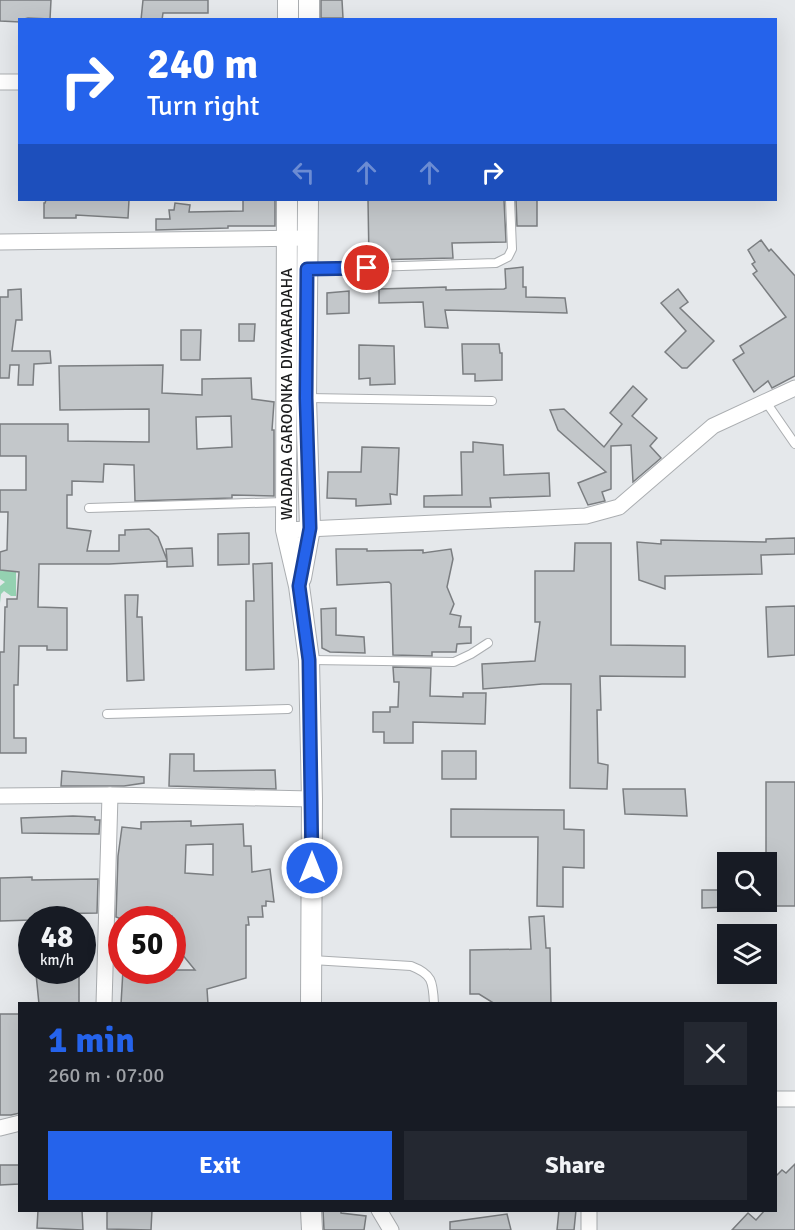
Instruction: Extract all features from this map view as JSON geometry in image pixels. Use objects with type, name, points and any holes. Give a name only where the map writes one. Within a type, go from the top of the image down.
[{"type":"main road","points":[[288,0],[288,18]]},
{"type":"main road","points":[[309,0],[309,18]]},
{"type":"main road","name":"WADADA GAROONKA DIYAARADAHA","points":[[287,201],[286,530],[299,586],[309,660],[312,799],[311,1002]]},
{"type":"main road","name":"WADADA GAROONKA DIYAARADAHA","points":[[299,586],[310,528],[306,398],[308,201]]},
{"type":"main road","points":[[311,1212],[312,1230]]},
{"type":"street","points":[[0,82],[18,82]]},
{"type":"street","points":[[0,242],[307,238]]},
{"type":"street","points":[[286,530],[586,516],[619,507],[712,426],[795,388]]},
{"type":"street","points":[[104,1002],[110,795]]},
{"type":"street","points":[[0,796],[110,795],[312,799]]},
{"type":"street","points":[[777,1099],[795,1099]]},
{"type":"street","points":[[0,1128],[18,1124]]},
{"type":"street","points":[[380,1212],[391,1230]]},
{"type":"street","points":[[589,1212],[589,1230]]},
{"type":"lane","points":[[307,269],[496,263],[507,257],[512,249],[510,201]]},
{"type":"lane","points":[[306,398],[492,401]]},
{"type":"lane","points":[[766,402],[795,444]]},
{"type":"lane","points":[[89,507],[286,502]]},
{"type":"lane","points":[[309,660],[454,662],[488,642]]},
{"type":"lane","points":[[107,714],[288,710]]},
{"type":"lane","points":[[311,960],[411,966],[426,972],[434,1002]]},
{"type":"green space","points":[[0,568],[16,572],[16,596],[11,596],[4,591],[1,594],[0,603],[0,586],[5,582],[0,579]]},
{"type":"building","points":[[0,0],[51,0],[50,18],[18,18],[18,22],[0,21]]},
{"type":"building","points":[[143,0],[208,0],[208,13],[163,13],[162,18],[141,18]]},
{"type":"building","points":[[321,0],[342,0],[343,18],[321,18]]},
{"type":"building","points":[[46,201],[129,201],[128,218],[76,215],[76,218],[44,218]]},
{"type":"building","points":[[243,201],[275,201],[275,226],[156,230],[156,219],[170,219],[169,210],[174,210],[175,203],[190,205],[189,212],[243,211]]},
{"type":"building","points":[[368,201],[504,201],[506,242],[452,243],[453,258],[369,260]]},
{"type":"building","points":[[516,201],[537,201],[537,226],[517,226]]},
{"type":"building","points":[[761,240],[795,276],[795,376],[772,388],[768,381],[754,392],[733,360],[744,353],[740,346],[786,317],[753,274],[757,271],[752,264],[755,262],[748,250]]},
{"type":"building","points":[[523,267],[523,287],[526,287],[526,297],[565,298],[567,313],[445,310],[448,328],[425,327],[423,302],[379,303],[379,289],[446,287],[446,290],[504,289],[506,288],[505,269]]},
{"type":"building","points":[[21,289],[22,320],[16,320],[12,351],[50,351],[51,363],[34,364],[33,385],[18,385],[19,365],[10,365],[9,378],[0,378],[0,297],[8,297],[8,290]]},
{"type":"building","points":[[678,289],[688,302],[680,308],[714,341],[687,368],[682,368],[665,352],[686,331],[661,303]]},
{"type":"building","points":[[349,291],[349,313],[327,314],[327,293]]},
{"type":"building","points":[[239,324],[255,324],[254,341],[239,341]]},
{"type":"building","points":[[181,330],[201,330],[200,360],[181,360]]},
{"type":"building","points":[[462,344],[499,344],[500,353],[502,353],[502,380],[475,381],[475,374],[463,374]]},
{"type":"building","points":[[359,345],[394,346],[395,384],[370,385],[370,378],[359,379]]},
{"type":"building","points":[[163,365],[162,393],[202,395],[202,379],[251,378],[252,399],[274,402],[272,430],[274,430],[274,496],[232,495],[232,498],[135,501],[134,465],[104,464],[103,482],[72,481],[72,495],[67,495],[67,528],[91,531],[87,551],[119,551],[119,535],[125,535],[125,530],[149,529],[158,537],[167,560],[166,549],[192,548],[193,566],[167,567],[167,561],[39,564],[38,607],[67,608],[67,650],[47,650],[47,646],[19,646],[18,685],[14,685],[14,738],[26,738],[26,753],[0,753],[0,652],[4,652],[5,607],[7,607],[7,599],[17,599],[19,572],[0,570],[0,552],[7,550],[8,512],[0,512],[0,490],[26,490],[26,456],[0,456],[0,424],[68,424],[68,441],[149,442],[149,409],[60,410],[59,366]],"holes":[[[231,416],[232,447],[197,449],[196,417]]]},
{"type":"building","points":[[633,386],[647,399],[632,416],[657,438],[650,446],[661,458],[633,482],[631,445],[611,446],[611,489],[602,492],[605,501],[588,505],[578,483],[606,472],[558,430],[550,410],[564,409],[604,447],[622,424],[610,413]]},
{"type":"building","points":[[473,442],[503,445],[504,475],[549,473],[550,496],[490,498],[491,507],[424,507],[424,496],[462,495],[461,452],[473,452]]},
{"type":"building","points":[[362,447],[399,448],[397,495],[390,494],[391,504],[356,506],[356,499],[327,498],[328,472],[361,472]]},
{"type":"building","points":[[249,533],[249,564],[218,565],[218,534]]},
{"type":"building","points":[[795,538],[795,554],[761,555],[762,574],[665,576],[665,589],[639,580],[637,542],[661,544],[661,540],[766,542],[766,539]]},
{"type":"building","points":[[575,543],[611,543],[611,645],[685,646],[685,677],[600,676],[601,710],[597,710],[598,763],[608,765],[607,789],[570,788],[571,684],[483,689],[482,664],[535,661],[540,622],[535,622],[535,571],[574,571]]},
{"type":"building","points":[[336,549],[423,550],[423,553],[451,549],[453,559],[447,587],[454,604],[450,614],[461,616],[459,627],[471,627],[471,643],[457,644],[456,652],[432,652],[432,656],[393,655],[391,584],[389,582],[337,585]]},
{"type":"building","points":[[272,563],[274,669],[246,670],[246,601],[254,601],[253,564]]},
{"type":"building","points":[[125,595],[138,595],[137,617],[142,617],[144,680],[127,681]]},
{"type":"building","points":[[795,606],[795,655],[768,657],[766,607]]},
{"type":"building","points":[[336,608],[336,635],[364,637],[365,653],[330,652],[322,648],[321,609]]},
{"type":"building","points":[[393,667],[431,668],[430,696],[463,697],[463,693],[486,693],[485,724],[413,722],[413,743],[384,743],[384,732],[373,732],[373,712],[390,712],[390,707],[398,707],[399,682],[394,682]]},
{"type":"building","points":[[442,751],[476,751],[476,779],[442,779]]},
{"type":"building","points":[[170,754],[194,754],[194,771],[275,770],[276,789],[169,786]]},
{"type":"building","points":[[62,771],[144,777],[144,783],[124,786],[61,786]]},
{"type":"building","points":[[766,782],[795,782],[795,906],[777,906],[777,852],[766,852]]},
{"type":"building","points":[[623,789],[685,789],[687,816],[625,814]]},
{"type":"building","points":[[451,809],[564,810],[564,829],[584,830],[584,868],[563,867],[563,907],[537,906],[538,837],[451,837]]},
{"type":"building","points":[[95,817],[95,820],[100,820],[99,834],[22,833],[21,818]]},
{"type":"building","points":[[191,821],[191,826],[243,824],[244,846],[251,846],[252,872],[270,869],[274,902],[266,901],[266,906],[262,906],[263,917],[248,917],[246,978],[207,989],[208,1002],[121,1002],[122,984],[186,984],[186,970],[195,970],[186,959],[186,906],[116,906],[118,856],[122,827],[141,829],[141,822]],"holes":[[[213,844],[213,875],[185,873],[186,845]]]},
{"type":"building","points":[[0,878],[98,879],[97,913],[96,906],[18,906],[18,920],[0,921]]},
{"type":"building","points":[[702,890],[717,890],[717,907],[702,908]]},
{"type":"building","points":[[544,916],[546,948],[550,948],[551,1002],[492,1002],[479,994],[470,994],[470,950],[531,949],[529,917]]},
{"type":"building","points":[[37,984],[79,984],[79,1002],[39,1002]]},
{"type":"building","points":[[0,1014],[18,1014],[18,1113],[0,1115]]},
{"type":"building","points":[[795,1164],[795,1230],[732,1230],[748,1213],[756,1220],[763,1212],[777,1212],[777,1175],[782,1170],[786,1173]]},
{"type":"building","points":[[0,1165],[18,1165],[18,1184],[0,1185]]},
{"type":"building","points":[[38,1212],[82,1212],[83,1230],[37,1228]]},
{"type":"building","points":[[107,1212],[152,1212],[151,1230],[107,1229]]},
{"type":"building","points":[[323,1212],[366,1216],[364,1230],[324,1230]]},
{"type":"building","points":[[559,1212],[576,1212],[574,1230],[557,1230]]},
{"type":"building","points":[[507,1214],[511,1230],[450,1230],[450,1222]]},
{"type":"route","points":[[312,868],[309,660],[299,586],[310,528],[306,398],[307,269],[367,268]]}]
